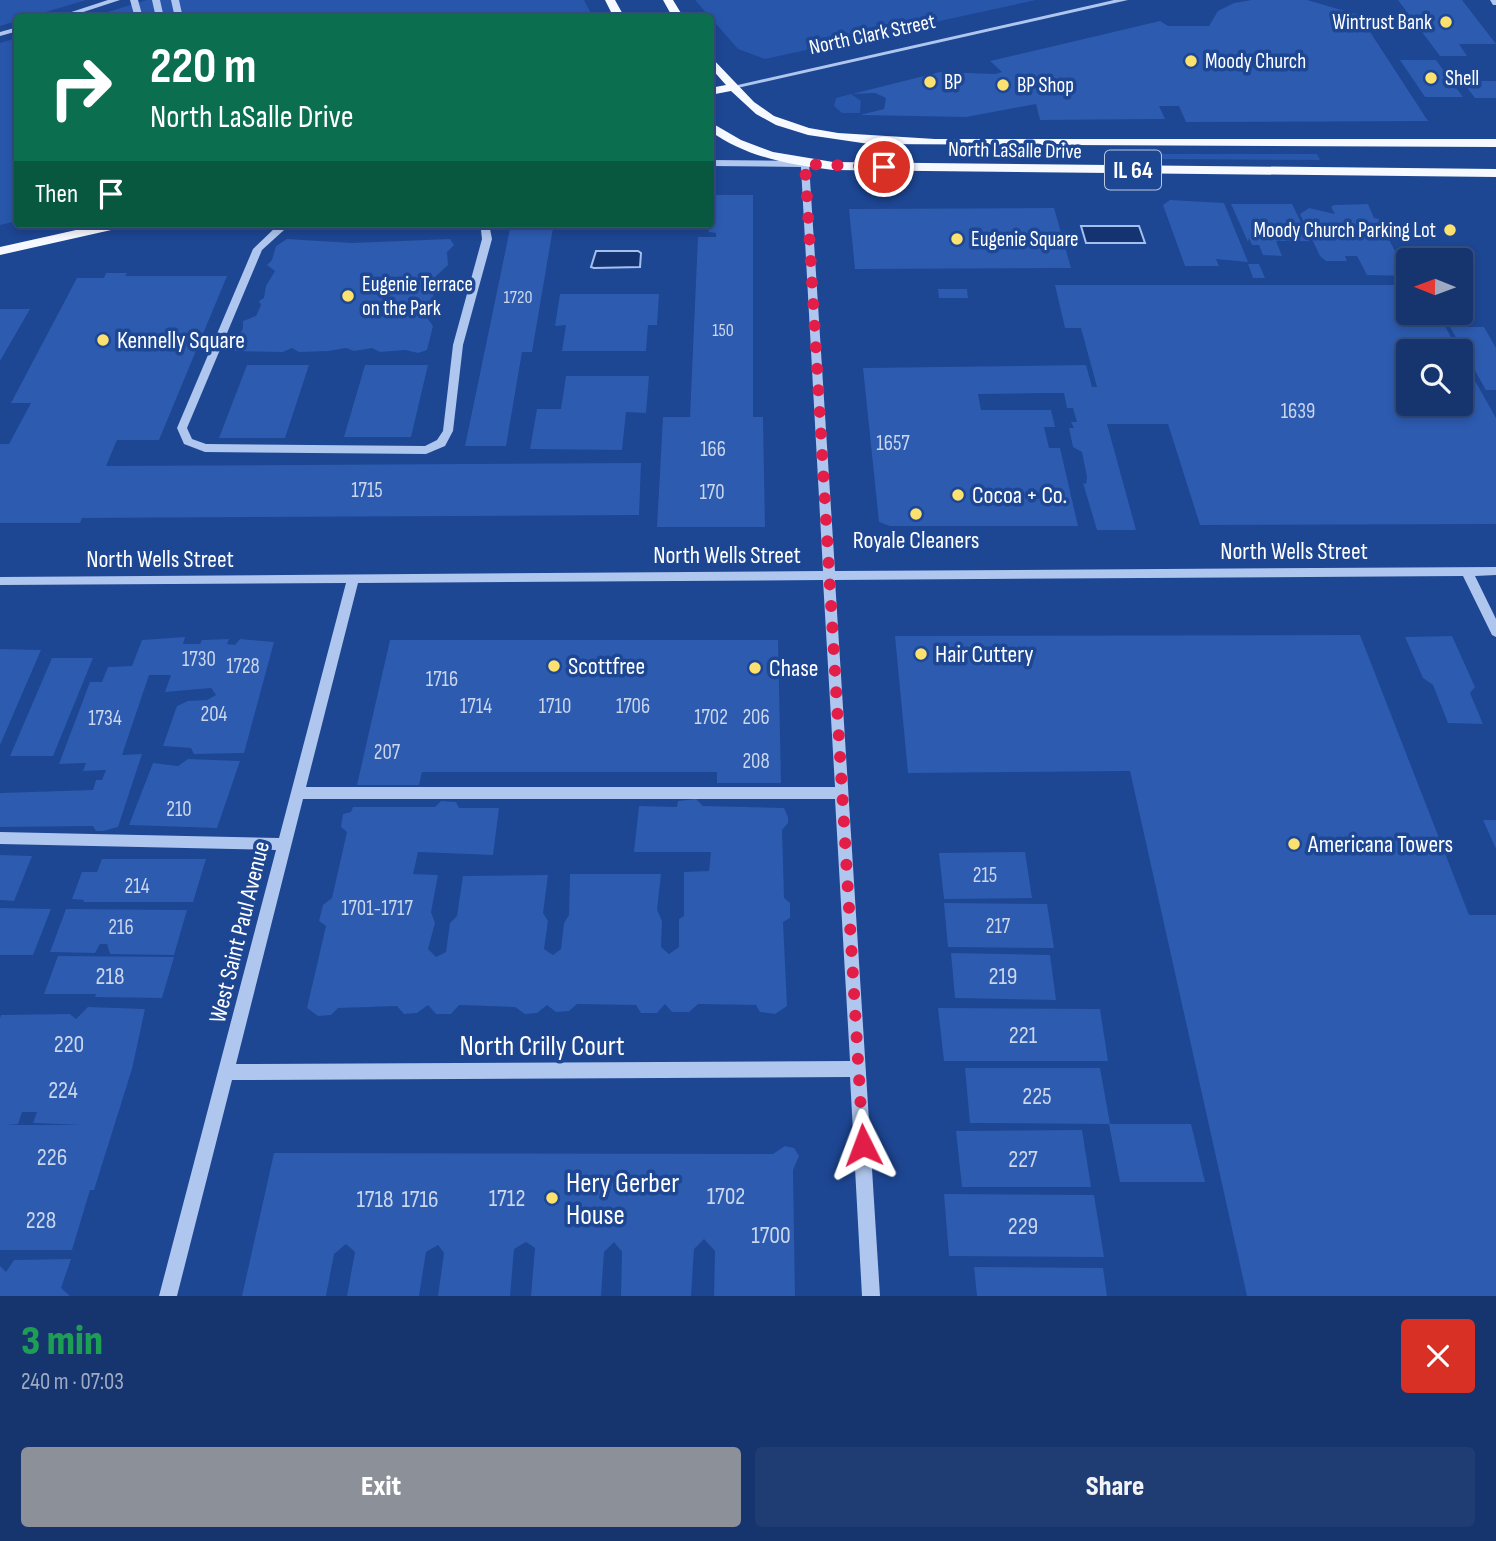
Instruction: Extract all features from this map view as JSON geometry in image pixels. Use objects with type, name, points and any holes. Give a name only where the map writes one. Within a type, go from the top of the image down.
[{"type":"main road","name":"IL 64","points":[[714,64],[733,87]]},
{"type":"main road","name":"North Clark Street","points":[[714,91],[733,87]]},
{"type":"main road","name":"North LaSalle Drive","points":[[733,87],[758,110],[778,122],[807,131],[872,139],[1496,143]]},
{"type":"main road","name":"North LaSalle Drive","points":[[714,127],[742,144],[805,164],[959,169],[1496,173]]},
{"type":"main road","points":[[0,251],[102,228]]},
{"type":"street","points":[[69,14],[116,0]]},
{"type":"street","name":"North Clark Street","points":[[733,87],[1124,0]]},
{"type":"street","points":[[714,163],[805,164],[871,1296]]},
{"type":"street","points":[[278,228],[258,248],[182,428],[188,441],[205,448],[426,450],[441,443],[448,431],[458,345],[487,239],[483,228]]},
{"type":"street","points":[[1467,571],[1496,632]]},
{"type":"street","name":"North Wells Street","points":[[0,581],[1496,571]]},
{"type":"street","name":"West Saint Paul Avenue","points":[[168,1296],[352,579]]},
{"type":"street","points":[[298,793],[842,793]]},
{"type":"street","points":[[0,838],[285,844]]},
{"type":"street","name":"North Crilly Court","points":[[226,1072],[859,1069]]},
{"type":"shaded area","points":[[0,0],[86,0],[39,14],[14,14],[14,22],[0,26]]},
{"type":"shaded area","points":[[147,0],[584,0],[591,14],[101,14]]},
{"type":"shaded area","points":[[695,0],[1036,0],[765,59],[738,49],[714,22],[714,14],[707,14]]},
{"type":"shaded area","points":[[14,39],[14,222],[0,225],[0,43]]},
{"type":"shaded area","points":[[851,94],[861,101],[860,113],[842,113],[834,106],[836,98]]},
{"type":"shaded area","points":[[1161,154],[1317,154],[1320,160],[1163,159]]},
{"type":"shaded area","points":[[1081,226],[1139,226],[1145,243],[1086,243]]},
{"type":"shaded area","points":[[596,251],[638,251],[641,253],[640,267],[591,267]]},
{"type":"building","name":"Moody Church","points":[[1252,0],[1307,0],[1359,15],[1428,121],[1186,122],[1179,106],[1159,106],[1165,119],[1040,120],[1036,104],[966,117],[860,115],[884,109],[886,98],[875,93],[852,94],[940,72],[996,74],[1002,72],[990,61],[1160,21],[1168,26],[1209,26],[1218,11],[1234,3]]},
{"type":"building","name":"Wintrust Bank","points":[[1398,0],[1462,0],[1496,44],[1459,44],[1467,56],[1440,56]]},
{"type":"building","name":"Shell","points":[[1400,60],[1436,60],[1463,97],[1425,97]]},
{"type":"building","points":[[1462,81],[1496,81],[1496,98],[1475,98]]},
{"type":"building","points":[[714,195],[753,195],[753,417],[763,417],[765,527],[657,527],[663,417],[690,417],[698,237],[716,237],[716,233],[709,232],[708,228],[714,228]]},
{"type":"building","points":[[1170,200],[1224,203],[1248,262],[1216,259],[1219,266],[1185,266],[1163,205]]},
{"type":"building","points":[[1231,204],[1292,204],[1310,241],[1276,241],[1282,256],[1263,255],[1259,245],[1252,245],[1249,238],[1248,242]]},
{"type":"building","points":[[1368,204],[1374,218],[1383,220],[1388,228],[1384,230],[1396,253],[1396,276],[1367,275],[1357,256],[1345,256],[1347,261],[1326,261],[1320,256],[1300,214],[1309,208],[1335,214],[1331,207]]},
{"type":"building","name":"Eugenie Square","points":[[1054,208],[1071,268],[855,269],[849,209]]},
{"type":"building","points":[[510,228],[553,228],[532,352],[522,352],[506,446],[465,446]]},
{"type":"building","name":"Eugenie Terrace on the Park","points":[[287,239],[352,243],[450,239],[454,245],[447,252],[448,265],[436,276],[433,298],[426,316],[433,326],[427,350],[418,353],[405,350],[380,352],[372,348],[354,351],[346,348],[299,352],[292,348],[283,352],[235,351],[233,346],[243,328],[243,321],[256,316],[261,305],[259,301],[264,298],[266,286],[275,271],[267,265],[272,260],[276,246]]},
{"type":"building","points":[[1248,264],[1259,264],[1265,278],[1253,278]]},
{"type":"building","points":[[106,273],[127,273],[125,276],[227,276],[159,440],[117,440],[106,466],[641,463],[639,515],[82,518],[80,523],[0,523],[0,444],[9,444],[31,403],[11,403],[77,278],[104,278]]},
{"type":"building","points":[[1055,285],[1396,285],[1396,326],[1445,326],[1452,339],[1396,339],[1396,416],[1473,416],[1473,377],[1496,418],[1496,524],[1200,525],[1168,424],[1107,424],[1136,530],[1097,530],[1083,483],[1086,484],[1087,477],[1082,452],[1073,447],[1069,428],[1074,428],[1071,422],[1077,422],[1073,408],[1067,408],[1064,393],[978,394],[981,410],[1051,410],[1055,427],[1044,427],[1049,448],[1060,448],[1078,526],[890,526],[879,522],[863,368],[1086,365],[1092,387],[1097,387],[1081,328],[1065,328]]},
{"type":"building","points":[[938,289],[967,289],[968,298],[939,298]]},
{"type":"building","points":[[560,294],[659,294],[657,325],[648,325],[646,351],[562,351],[566,325],[555,326]]},
{"type":"building","points":[[0,309],[30,309],[0,361]]},
{"type":"building","points":[[1450,327],[1484,327],[1496,348],[1496,390],[1486,390],[1473,367],[1473,339],[1457,339]]},
{"type":"building","points":[[247,365],[309,365],[285,438],[219,438]]},
{"type":"building","points":[[365,365],[428,365],[411,437],[344,437]]},
{"type":"building","points":[[566,376],[649,376],[646,413],[626,412],[622,450],[530,449],[537,409],[561,409]]},
{"type":"building","points":[[1360,635],[1469,915],[1496,915],[1496,1296],[1247,1296],[1130,771],[908,773],[895,636]]},
{"type":"building","points":[[1452,636],[1475,687],[1470,693],[1483,724],[1448,723],[1433,685],[1423,678],[1405,637]]},
{"type":"building","points":[[185,637],[183,644],[229,639],[227,644],[235,645],[240,639],[274,642],[244,753],[194,754],[191,748],[163,746],[177,706],[188,701],[207,700],[216,695],[211,688],[165,692],[171,675],[149,675],[122,755],[142,754],[118,827],[96,831],[93,826],[0,827],[0,793],[93,790],[96,780],[102,780],[106,770],[83,771],[86,763],[59,764],[90,682],[102,682],[108,667],[132,666],[142,640]]},
{"type":"building","points":[[390,640],[778,640],[781,783],[717,783],[717,772],[422,772],[419,785],[357,785]]},
{"type":"building","points":[[0,649],[41,650],[0,745]]},
{"type":"building","points":[[52,658],[93,658],[53,756],[10,756]]},
{"type":"building","points":[[188,759],[240,761],[217,828],[129,825],[153,763],[178,766]]},
{"type":"building","points":[[696,799],[703,806],[784,808],[788,817],[788,823],[782,830],[784,898],[790,903],[790,918],[783,922],[787,1006],[775,1014],[760,1012],[756,1005],[698,1004],[689,1012],[672,1012],[665,1004],[657,1013],[641,1013],[636,1005],[577,1004],[569,1011],[556,1012],[547,1005],[537,1013],[525,1014],[515,1007],[459,1005],[451,1014],[436,1014],[428,1005],[417,1013],[404,1014],[397,1006],[338,1008],[331,1015],[318,1016],[307,1008],[326,926],[319,921],[323,905],[332,898],[347,832],[341,827],[343,814],[351,812],[353,807],[435,807],[441,801],[456,802],[459,808],[499,808],[493,855],[418,852],[413,874],[438,875],[431,912],[435,923],[428,949],[436,957],[446,952],[450,923],[457,916],[463,876],[548,875],[543,913],[548,921],[544,949],[553,955],[561,949],[564,923],[569,915],[570,874],[661,874],[657,910],[662,921],[661,947],[669,954],[679,947],[679,919],[684,916],[684,872],[709,871],[711,852],[634,852],[639,806],[677,807],[678,801]]},
{"type":"building","points":[[1483,820],[1496,820],[1496,849]]},
{"type":"building","points":[[1025,852],[1032,898],[944,899],[939,853]]},
{"type":"building","points":[[0,855],[32,856],[14,901],[0,900]]},
{"type":"building","points":[[102,859],[206,859],[193,902],[83,902],[84,900],[72,899],[82,872],[97,872]]},
{"type":"building","points":[[944,903],[1047,904],[1054,948],[948,947]]},
{"type":"building","points":[[0,908],[51,909],[33,955],[0,955]]},
{"type":"building","points":[[66,909],[187,910],[174,955],[110,954],[107,944],[100,944],[95,953],[50,952]]},
{"type":"building","points":[[951,953],[1050,955],[1056,1000],[955,998]]},
{"type":"building","points":[[58,956],[174,957],[162,998],[44,994]]},
{"type":"building","points":[[88,1007],[145,1009],[132,1069],[94,1190],[90,1190],[72,1250],[0,1250],[0,1018],[1,1015],[70,1014],[76,1019]],"holes":[[[22,1112],[37,1112],[33,1123],[83,1125],[7,1125],[18,1124]]]},
{"type":"building","points":[[938,1008],[1100,1009],[1108,1061],[944,1061]]},
{"type":"building","points":[[965,1068],[1100,1068],[1110,1124],[970,1123]]},
{"type":"building","points":[[1109,1124],[1191,1124],[1205,1182],[1120,1182]]},
{"type":"building","points":[[1082,1130],[1091,1187],[962,1187],[956,1131]]},
{"type":"building","points":[[785,1146],[794,1148],[799,1156],[793,1170],[795,1296],[714,1296],[715,1251],[704,1239],[694,1249],[691,1296],[621,1296],[622,1252],[614,1242],[604,1252],[601,1296],[531,1296],[535,1248],[526,1242],[514,1249],[510,1296],[438,1296],[444,1253],[438,1245],[426,1252],[419,1296],[347,1296],[355,1252],[346,1244],[334,1254],[326,1296],[242,1296],[274,1153],[773,1154]]},
{"type":"building","points":[[944,1194],[1094,1195],[1104,1257],[949,1256]]},
{"type":"building","points":[[71,1259],[61,1288],[70,1296],[0,1296],[0,1266],[6,1272],[14,1260]]},
{"type":"building","points":[[974,1267],[1103,1268],[1107,1296],[977,1296]]},
{"type":"place","name":"Wintrust Bank","points":[[1446,22]]},
{"type":"place","name":"Moody Church","points":[[1191,61]]},
{"type":"place","name":"Shell","points":[[1431,78]]},
{"type":"place","name":"BP","points":[[930,82]]},
{"type":"place","name":"BP Shop","points":[[1003,85]]},
{"type":"place","name":"Moody Church Parking Lot","points":[[1450,230]]},
{"type":"place","name":"Eugenie Square","points":[[957,239]]},
{"type":"place","name":"Eugenie Terrace on the Park","points":[[348,296]]},
{"type":"place","name":"Kennelly Square","points":[[103,340]]},
{"type":"place","name":"Cocoa + Co.","points":[[958,495]]},
{"type":"place","name":"Royale Cleaners","points":[[916,514]]},
{"type":"place","name":"Hair Cuttery","points":[[921,654]]},
{"type":"place","name":"Scottfree","points":[[554,666]]},
{"type":"place","name":"Chase","points":[[755,668]]},
{"type":"place","name":"Americana Towers","points":[[1294,844]]},
{"type":"place","name":"Hery Gerber House","points":[[552,1198]]},
{"type":"route","points":[[863,1145],[805,164],[884,167]]}]
